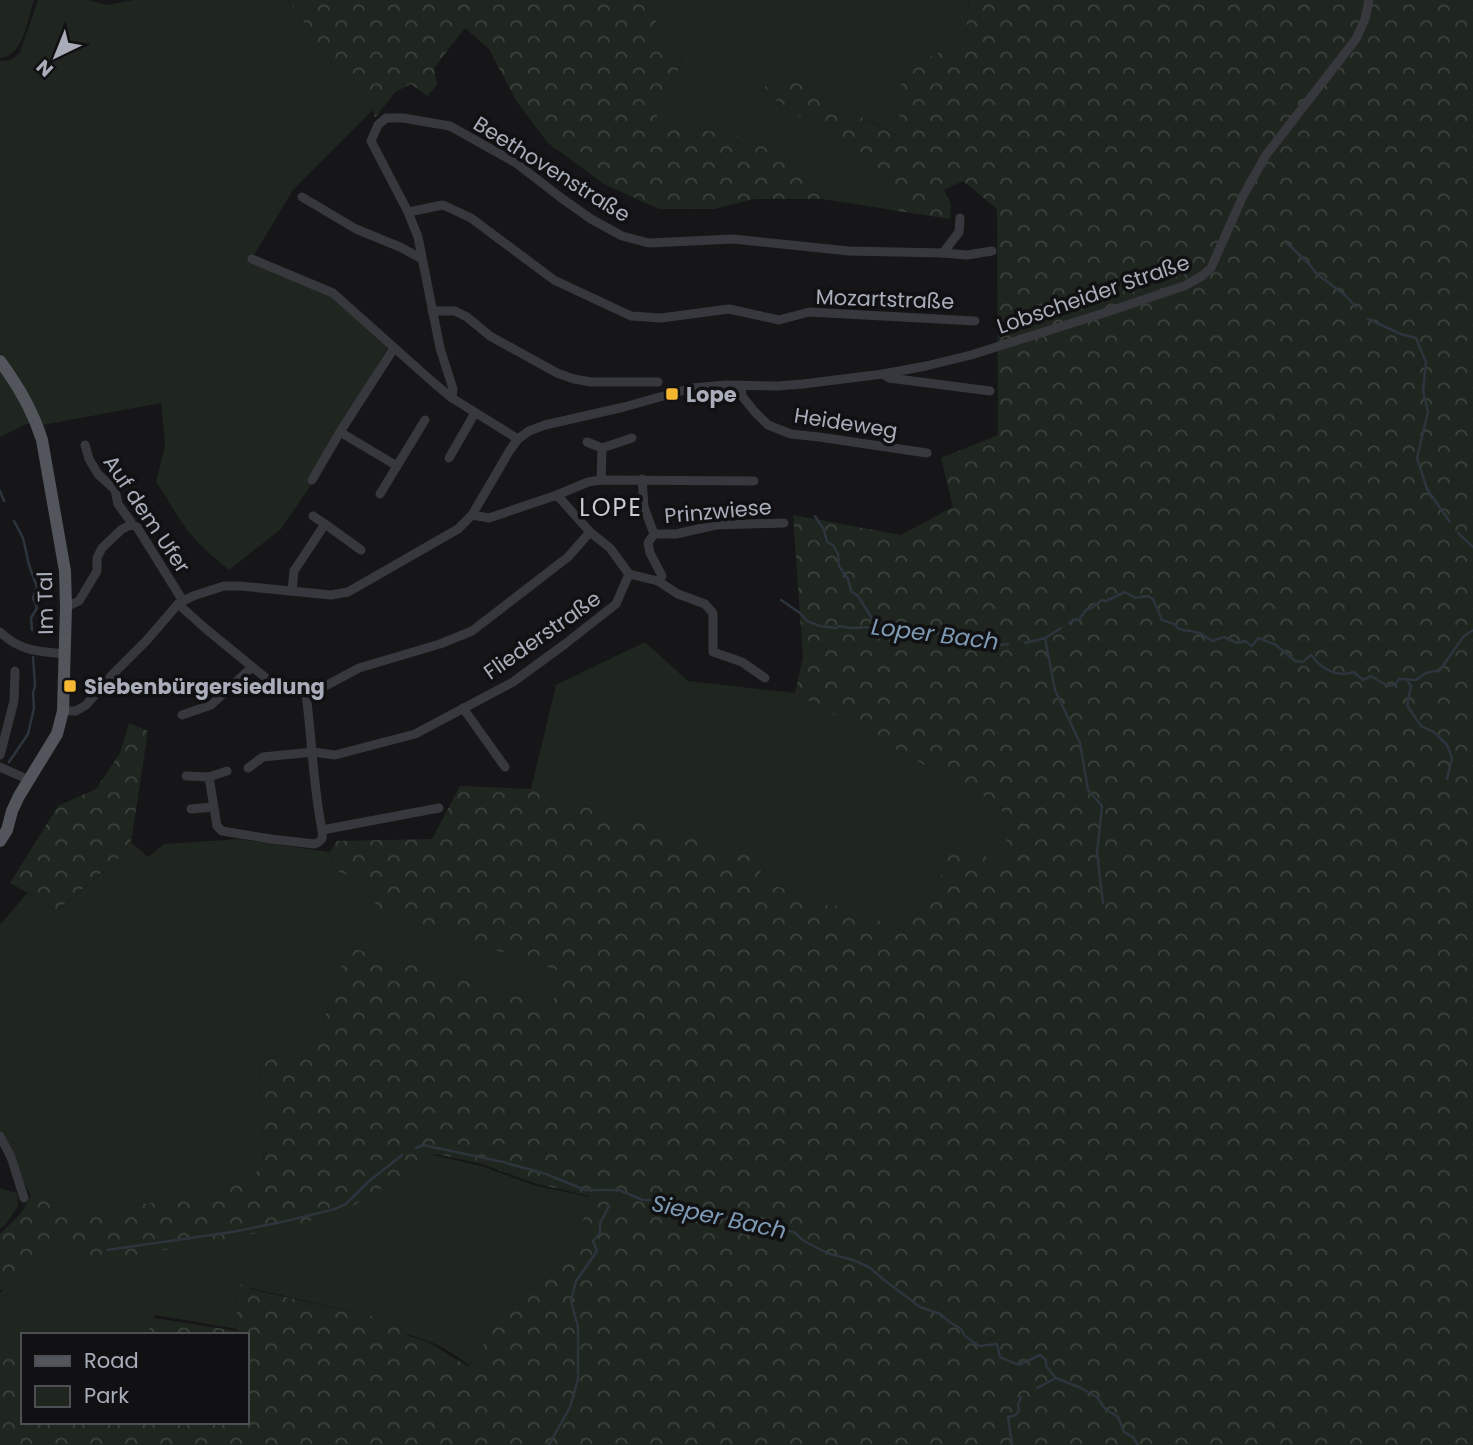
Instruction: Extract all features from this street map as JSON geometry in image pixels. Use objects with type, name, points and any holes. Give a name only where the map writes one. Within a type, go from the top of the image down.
[{"type":"main road","name":"Im Tal","points":[[0,361],[13,378],[35,419],[42,440],[65,571],[66,607],[63,711],[57,734],[16,803],[7,830],[0,841]]},
{"type":"street","name":"Lobscheider Straße","points":[[518,439],[545,425],[692,388],[803,384],[883,374],[966,356],[1184,286],[1210,268],[1243,196],[1266,155],[1356,39],[1365,19],[1369,0]]},
{"type":"street","name":"Beethovenstraße","points":[[452,398],[453,389],[440,348],[418,237],[371,141],[378,125],[386,118],[403,118],[450,126],[516,163],[591,219],[622,236],[649,243],[733,239],[849,251],[967,255],[992,251]]},
{"type":"street","points":[[302,197],[356,229],[422,259]]},
{"type":"street","name":"Mozartstraße","points":[[408,212],[443,205],[471,218],[554,280],[631,316],[661,318],[729,309],[779,320],[809,312],[975,321]]},
{"type":"street","points":[[943,253],[959,233],[960,218]]},
{"type":"street","points":[[63,711],[76,711],[86,705],[181,603],[193,596],[224,586],[331,594],[348,592],[458,529],[472,515],[518,439],[452,398],[333,293],[252,259]]},
{"type":"street","points":[[432,311],[455,311],[490,336],[557,373],[574,379],[591,382],[658,382]]},
{"type":"street","points":[[312,480],[394,348]]},
{"type":"street","name":"Lobscheider Straße","points":[[883,374],[889,378],[990,390]]},
{"type":"street","name":"Heideweg","points":[[741,385],[742,396],[768,425],[791,434],[927,453]]},
{"type":"street","points":[[449,458],[475,413]]},
{"type":"street","points":[[380,494],[425,419]]},
{"type":"street","points":[[340,432],[397,466]]},
{"type":"street","points":[[587,442],[602,448],[632,438]]},
{"type":"street","name":"Auf dem Ufer","points":[[85,445],[98,474],[115,490],[118,504],[131,525],[137,527],[181,603],[206,629],[272,683],[306,694]]},
{"type":"street","points":[[601,480],[602,448]]},
{"type":"street","points":[[642,479],[644,507],[654,534],[648,543],[650,553],[662,576],[658,581]]},
{"type":"street","points":[[472,515],[489,517],[601,480],[754,481]]},
{"type":"street","points":[[557,495],[590,532],[610,548],[629,574],[658,581],[678,594],[705,604],[713,612],[713,652],[742,662],[765,678]]},
{"type":"street","points":[[313,516],[361,550]]},
{"type":"street","name":"Prinzwiese","points":[[654,534],[676,534],[716,525],[784,523]]},
{"type":"street","points":[[292,591],[294,571],[325,524]]},
{"type":"street","points":[[66,607],[79,601],[97,571],[97,558],[102,548],[131,525]]},
{"type":"street","points":[[209,777],[217,826],[222,831],[316,844],[321,841],[323,838],[306,694],[359,668],[440,644],[472,631],[568,556],[590,532]]},
{"type":"street","name":"Fliederstraße","points":[[248,768],[263,757],[313,752],[335,755],[415,734],[513,681],[616,604],[629,574]]},
{"type":"street","points":[[0,632],[25,649],[65,654]]},
{"type":"street","points":[[182,715],[211,705],[253,667]]},
{"type":"street","points":[[0,755],[14,701],[15,671]]},
{"type":"street","points":[[463,708],[505,767]]},
{"type":"street","points":[[0,766],[29,780]]},
{"type":"street","points":[[186,776],[209,777],[227,771]]},
{"type":"street","points":[[191,809],[213,807]]},
{"type":"street","points":[[322,830],[439,808]]},
{"type":"street","points":[[0,1136],[11,1157],[24,1198]]},
{"type":"green space","points":[[0,0],[34,0],[19,44],[8,56],[0,58]]},
{"type":"green space","points":[[38,0],[88,0],[107,5],[133,0],[288,0],[338,71],[373,110],[293,190],[251,260],[332,294],[388,347],[339,430],[313,482],[281,529],[229,570],[193,537],[156,482],[165,445],[161,403],[43,425],[18,375],[0,353],[0,61],[11,59],[20,52]]},
{"type":"green space","points":[[288,0],[639,0],[655,18],[664,37],[682,59],[671,89],[654,108],[661,124],[742,136],[786,157],[822,199],[755,199],[714,209],[659,209],[604,184],[547,142],[517,102],[489,49],[465,28],[434,68],[437,85],[427,96],[411,84],[395,92],[375,118],[373,110],[338,71]]},
{"type":"green space","points":[[639,0],[969,0],[965,41],[921,61],[900,137],[779,73],[762,90],[896,184],[898,211],[822,199],[786,157],[742,136],[661,124],[654,108],[671,89],[682,59],[664,37],[655,18]]},
{"type":"green space","points":[[969,0],[1473,0],[1473,1445],[0,1445],[0,1340],[21,1342],[21,1424],[248,1424],[248,1333],[147,1333],[154,1318],[237,1331],[236,1289],[249,1278],[250,1289],[398,1322],[403,1334],[428,1342],[469,1367],[485,1342],[495,1317],[521,1299],[573,1254],[590,1196],[537,1184],[482,1164],[436,1154],[345,1211],[284,1228],[99,1262],[55,1232],[2,1291],[0,1289],[0,1234],[22,1212],[31,1195],[91,1213],[190,1196],[250,1179],[264,1163],[259,1059],[313,1052],[348,947],[552,1005],[562,972],[377,911],[371,884],[334,870],[330,852],[337,841],[432,839],[460,786],[531,789],[762,858],[760,879],[822,905],[849,906],[903,932],[927,900],[945,869],[947,836],[1011,870],[1001,805],[795,693],[803,657],[793,515],[901,535],[953,507],[941,458],[998,435],[997,209],[963,181],[944,190],[951,204],[950,219],[898,211],[895,184],[762,90],[779,73],[899,137],[900,86],[921,61],[965,41]]},
{"type":"green space","points":[[0,367],[31,422],[0,437]]},
{"type":"green space","points":[[645,642],[688,681],[795,693],[1001,805],[1012,870],[945,869],[927,900],[903,932],[849,906],[822,905],[759,879],[762,859],[531,789],[556,685]]},
{"type":"green space","points":[[129,723],[148,731],[131,842],[120,857],[58,910],[10,883],[58,806],[96,789],[120,753]]},
{"type":"green space","points":[[239,839],[330,852],[334,870],[371,884],[378,911],[562,972],[552,1005],[348,947],[313,1052],[259,1059],[264,1164],[250,1179],[190,1196],[91,1213],[31,1195],[0,1132],[0,925],[27,893],[59,910],[120,857],[131,842],[148,857],[164,844]]},
{"type":"green space","points":[[433,1155],[481,1166],[537,1186],[590,1197],[573,1254],[521,1299],[495,1317],[485,1342],[470,1366],[438,1346],[403,1334],[397,1322],[250,1288],[249,1279],[236,1289],[237,1329],[155,1315],[147,1333],[21,1333],[21,1342],[0,1340],[0,1293],[55,1232],[345,1211]]},
{"type":"green space","points":[[0,1188],[17,1193],[18,1206],[0,1229]]},
{"type":"waterway","points":[[1287,243],[1317,274],[1356,307]]},
{"type":"waterway","points":[[1368,319],[1416,338],[1426,362],[1423,391],[1428,412],[1417,458],[1427,489],[1450,522]]},
{"type":"waterway","points":[[0,491],[4,501]]},
{"type":"waterway","points":[[815,516],[824,530],[827,542],[833,545],[838,554],[839,566],[848,579],[851,591],[858,596],[874,622],[881,625]]},
{"type":"waterway","points":[[14,521],[23,538],[37,587],[33,598],[37,608],[31,618],[32,630]]},
{"type":"waterway","points":[[1458,533],[1473,547]]},
{"type":"waterway","name":"Loper Bach","points":[[1069,623],[1079,620],[1086,610],[1102,600],[1106,601],[1125,592],[1135,598],[1148,596],[1153,599],[1162,620],[1179,629],[1200,633],[1212,641],[1224,637],[1237,643],[1245,641],[1252,646],[1258,638],[1276,645],[1295,661],[1303,662],[1311,655],[1330,671],[1341,674],[1354,672],[1363,680],[1371,676],[1388,686],[1395,685],[1399,679],[1416,680],[1426,673],[1440,670],[1463,637],[1473,630]]},
{"type":"waterway","name":"Loper Bach","points":[[781,600],[807,621],[820,626],[851,628],[889,624],[998,645],[1008,644]]},
{"type":"waterway","name":"Loper Bach","points":[[1025,643],[1045,638],[1061,628]]},
{"type":"waterway","points":[[1045,638],[1055,690],[1080,743],[1088,790],[1102,806],[1097,853],[1103,903]]},
{"type":"waterway","points":[[9,762],[28,734],[34,708],[33,657]]},
{"type":"waterway","points":[[1406,679],[1411,686],[1407,705],[1421,726],[1434,732],[1447,745],[1452,758],[1447,779]]},
{"type":"waterway","name":"Sieper Bach","points":[[416,1148],[423,1145],[503,1162],[546,1174],[585,1190],[619,1190],[643,1200],[687,1206],[794,1232],[804,1241],[827,1253],[869,1267],[920,1307],[940,1314],[961,1329],[965,1336],[979,1346],[997,1344],[1000,1357],[1019,1365],[1040,1355],[1056,1378]]},
{"type":"waterway","points":[[107,1250],[232,1232],[335,1209],[346,1204],[402,1155]]},
{"type":"waterway","points":[[549,1445],[570,1407],[578,1379],[578,1327],[571,1301],[576,1281],[597,1251],[593,1241],[600,1233],[600,1223],[609,1206]]},
{"type":"waterway","points":[[1037,1388],[1056,1378],[1081,1388],[1098,1398],[1105,1409],[1118,1417],[1124,1432],[1133,1437],[1138,1445]]},
{"type":"waterway","points":[[1012,1445],[1008,1417],[1019,1411],[1021,1397]]},
{"type":"place","name":"Lope","points":[[672,394]]},
{"type":"place","name":"Siebenbürgersiedlung","points":[[70,686]]},
{"type":"district","name":"LOPE","points":[[611,507]]}]
